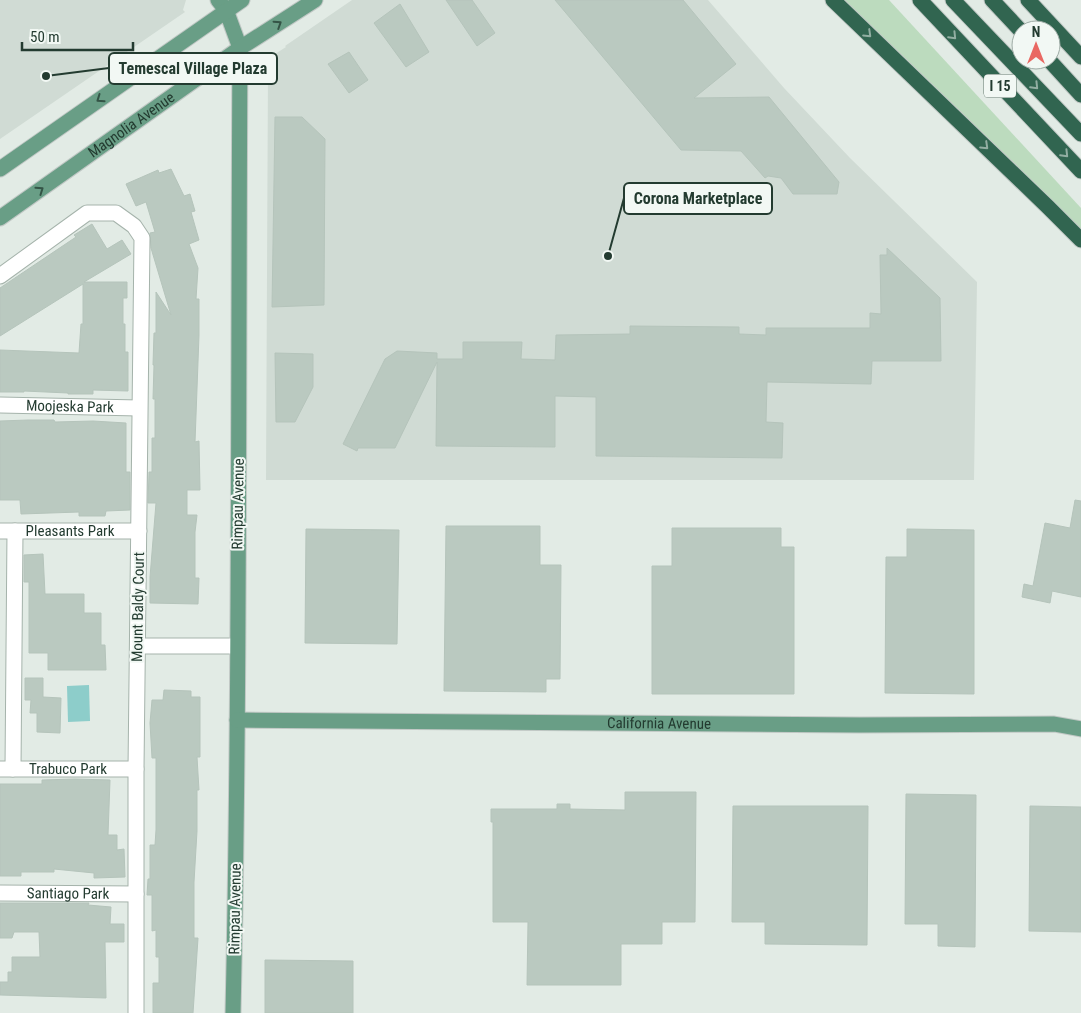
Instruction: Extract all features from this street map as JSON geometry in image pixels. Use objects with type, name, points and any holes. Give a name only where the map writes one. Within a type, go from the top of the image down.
[{"type":"highway","points":[[833,0],[1081,240]]},
{"type":"highway","name":"I 15","points":[[920,0],[1081,171]]},
{"type":"highway","points":[[953,0],[1081,134]]},
{"type":"highway","points":[[992,0],[1011,20]]},
{"type":"highway","points":[[1028,0],[1081,57]]},
{"type":"highway","points":[[1058,70],[1081,95]]},
{"type":"main road","points":[[0,169],[222,5],[242,0]]},
{"type":"main road","name":"Magnolia Avenue","points":[[0,218],[240,48],[315,0]]},
{"type":"main road","name":"Rimpau Avenue","points":[[222,5],[240,48],[238,720],[234,1013]]},
{"type":"main road","name":"California Avenue","points":[[238,720],[859,725],[1054,724],[1081,729]]},
{"type":"street","name":"Mount Baldy Court","points":[[0,276],[87,213],[116,213],[134,226],[142,238],[136,769],[136,1013]]},
{"type":"street","name":"Moojeska Park","points":[[0,405],[139,408]]},
{"type":"street","points":[[6,769],[8,531]]},
{"type":"street","name":"Pleasants Park","points":[[8,531],[139,531]]},
{"type":"street","points":[[138,646],[237,646]]},
{"type":"street","name":"Trabuco Park","points":[[6,769],[136,769]]},
{"type":"street","name":"Santiago Park","points":[[0,893],[136,894]]},
{"type":"shaded area","points":[[0,0],[186,0],[183,10],[185,12],[0,139]]},
{"type":"shaded area","points":[[352,0],[708,0],[784,88],[850,158],[977,282],[974,480],[266,480],[268,69],[275,54]]},
{"type":"green space","points":[[844,0],[889,0],[1081,208],[1081,229]]},
{"type":"water","points":[[89,685],[90,721],[68,722],[67,686]]},
{"type":"building","points":[[446,0],[472,0],[495,33],[477,46]]},
{"type":"building","points":[[555,0],[683,0],[736,64],[694,98],[769,97],[839,182],[837,194],[793,194],[781,178],[768,176],[765,178],[741,151],[681,150]]},
{"type":"building","points":[[400,4],[429,52],[406,67],[374,23]]},
{"type":"building","points":[[349,52],[368,80],[349,93],[328,64]]},
{"type":"building","points":[[275,117],[302,117],[325,139],[324,305],[272,307]]},
{"type":"building","points":[[171,169],[184,196],[190,194],[195,211],[191,212],[199,240],[189,244],[198,268],[196,299],[199,299],[199,335],[195,442],[199,441],[200,490],[187,490],[187,515],[197,515],[195,578],[199,578],[198,604],[150,603],[150,577],[156,503],[148,503],[149,472],[152,472],[152,438],[155,438],[153,365],[154,333],[156,333],[156,292],[171,315],[151,248],[150,233],[155,232],[146,202],[136,206],[126,184],[158,170],[159,173]]},
{"type":"building","points":[[92,224],[107,249],[122,240],[131,254],[84,282],[127,282],[127,298],[123,298],[123,324],[125,324],[125,352],[128,352],[128,391],[93,390],[93,394],[24,391],[0,392],[0,350],[79,353],[81,324],[83,324],[83,284],[0,336],[0,288],[76,237],[74,235]]},
{"type":"building","points":[[887,248],[940,298],[941,361],[872,361],[871,384],[767,382],[766,422],[783,423],[782,458],[596,456],[596,397],[555,396],[555,447],[436,446],[437,362],[395,448],[358,448],[357,451],[343,444],[385,359],[397,351],[437,353],[437,359],[463,359],[463,342],[522,342],[521,359],[555,360],[556,335],[630,334],[630,326],[739,327],[739,334],[766,335],[766,328],[870,328],[870,313],[881,314],[880,255],[887,255]]},
{"type":"building","points":[[275,353],[313,354],[313,387],[295,422],[276,422]]},
{"type":"building","points":[[0,421],[126,423],[126,472],[130,472],[130,510],[106,511],[105,516],[79,516],[79,512],[21,514],[20,500],[0,500]]},
{"type":"building","points":[[1075,500],[1081,501],[1081,597],[1052,591],[1050,603],[1022,597],[1024,584],[1033,586],[1045,523],[1070,528]]},
{"type":"building","points":[[446,526],[540,526],[540,565],[561,565],[560,679],[546,679],[546,692],[444,691]]},
{"type":"building","points":[[672,528],[781,528],[781,547],[794,547],[794,694],[652,694],[652,566],[672,566]]},
{"type":"building","points":[[306,529],[399,530],[397,644],[305,643]]},
{"type":"building","points":[[907,529],[974,530],[974,694],[885,693],[886,557],[907,557]]},
{"type":"building","points":[[43,554],[45,594],[84,594],[84,613],[101,613],[101,645],[105,645],[106,670],[48,670],[48,653],[29,653],[29,582],[24,582],[24,555]]},
{"type":"building","points":[[25,678],[43,678],[43,697],[61,698],[60,733],[37,732],[37,713],[30,713],[31,700],[25,700]]},
{"type":"building","points":[[164,690],[191,691],[191,697],[200,697],[200,757],[197,757],[199,790],[197,790],[194,882],[194,938],[198,938],[193,1013],[153,1013],[153,983],[159,983],[159,957],[156,957],[156,930],[152,931],[152,895],[147,895],[148,879],[150,879],[150,845],[155,845],[156,830],[156,758],[152,758],[150,723],[152,700],[163,700]]},
{"type":"building","points":[[42,780],[110,780],[108,835],[117,835],[117,850],[124,849],[125,877],[94,878],[94,873],[54,869],[54,872],[21,872],[21,876],[0,876],[0,784],[42,784]]},
{"type":"building","points":[[625,792],[696,792],[695,922],[662,922],[662,944],[621,944],[621,985],[527,985],[528,922],[493,922],[493,822],[491,822],[491,809],[557,809],[557,804],[570,804],[570,809],[625,810]]},
{"type":"building","points":[[906,794],[976,795],[975,947],[938,946],[938,924],[905,924]]},
{"type":"building","points":[[733,806],[868,806],[867,945],[765,944],[765,922],[732,922]]},
{"type":"building","points":[[1030,806],[1081,807],[1081,932],[1029,931]]},
{"type":"building","points":[[0,903],[89,903],[88,905],[111,907],[110,924],[124,924],[124,942],[105,942],[106,998],[0,995],[0,982],[8,982],[8,972],[12,972],[12,957],[40,957],[39,932],[14,932],[12,938],[0,938]]},
{"type":"building","points":[[265,960],[353,961],[353,1013],[265,1013]]},
{"type":"place","name":"Temescal Village Plaza","points":[[46,76]]},
{"type":"place","name":"Corona Marketplace","points":[[608,256]]}]
